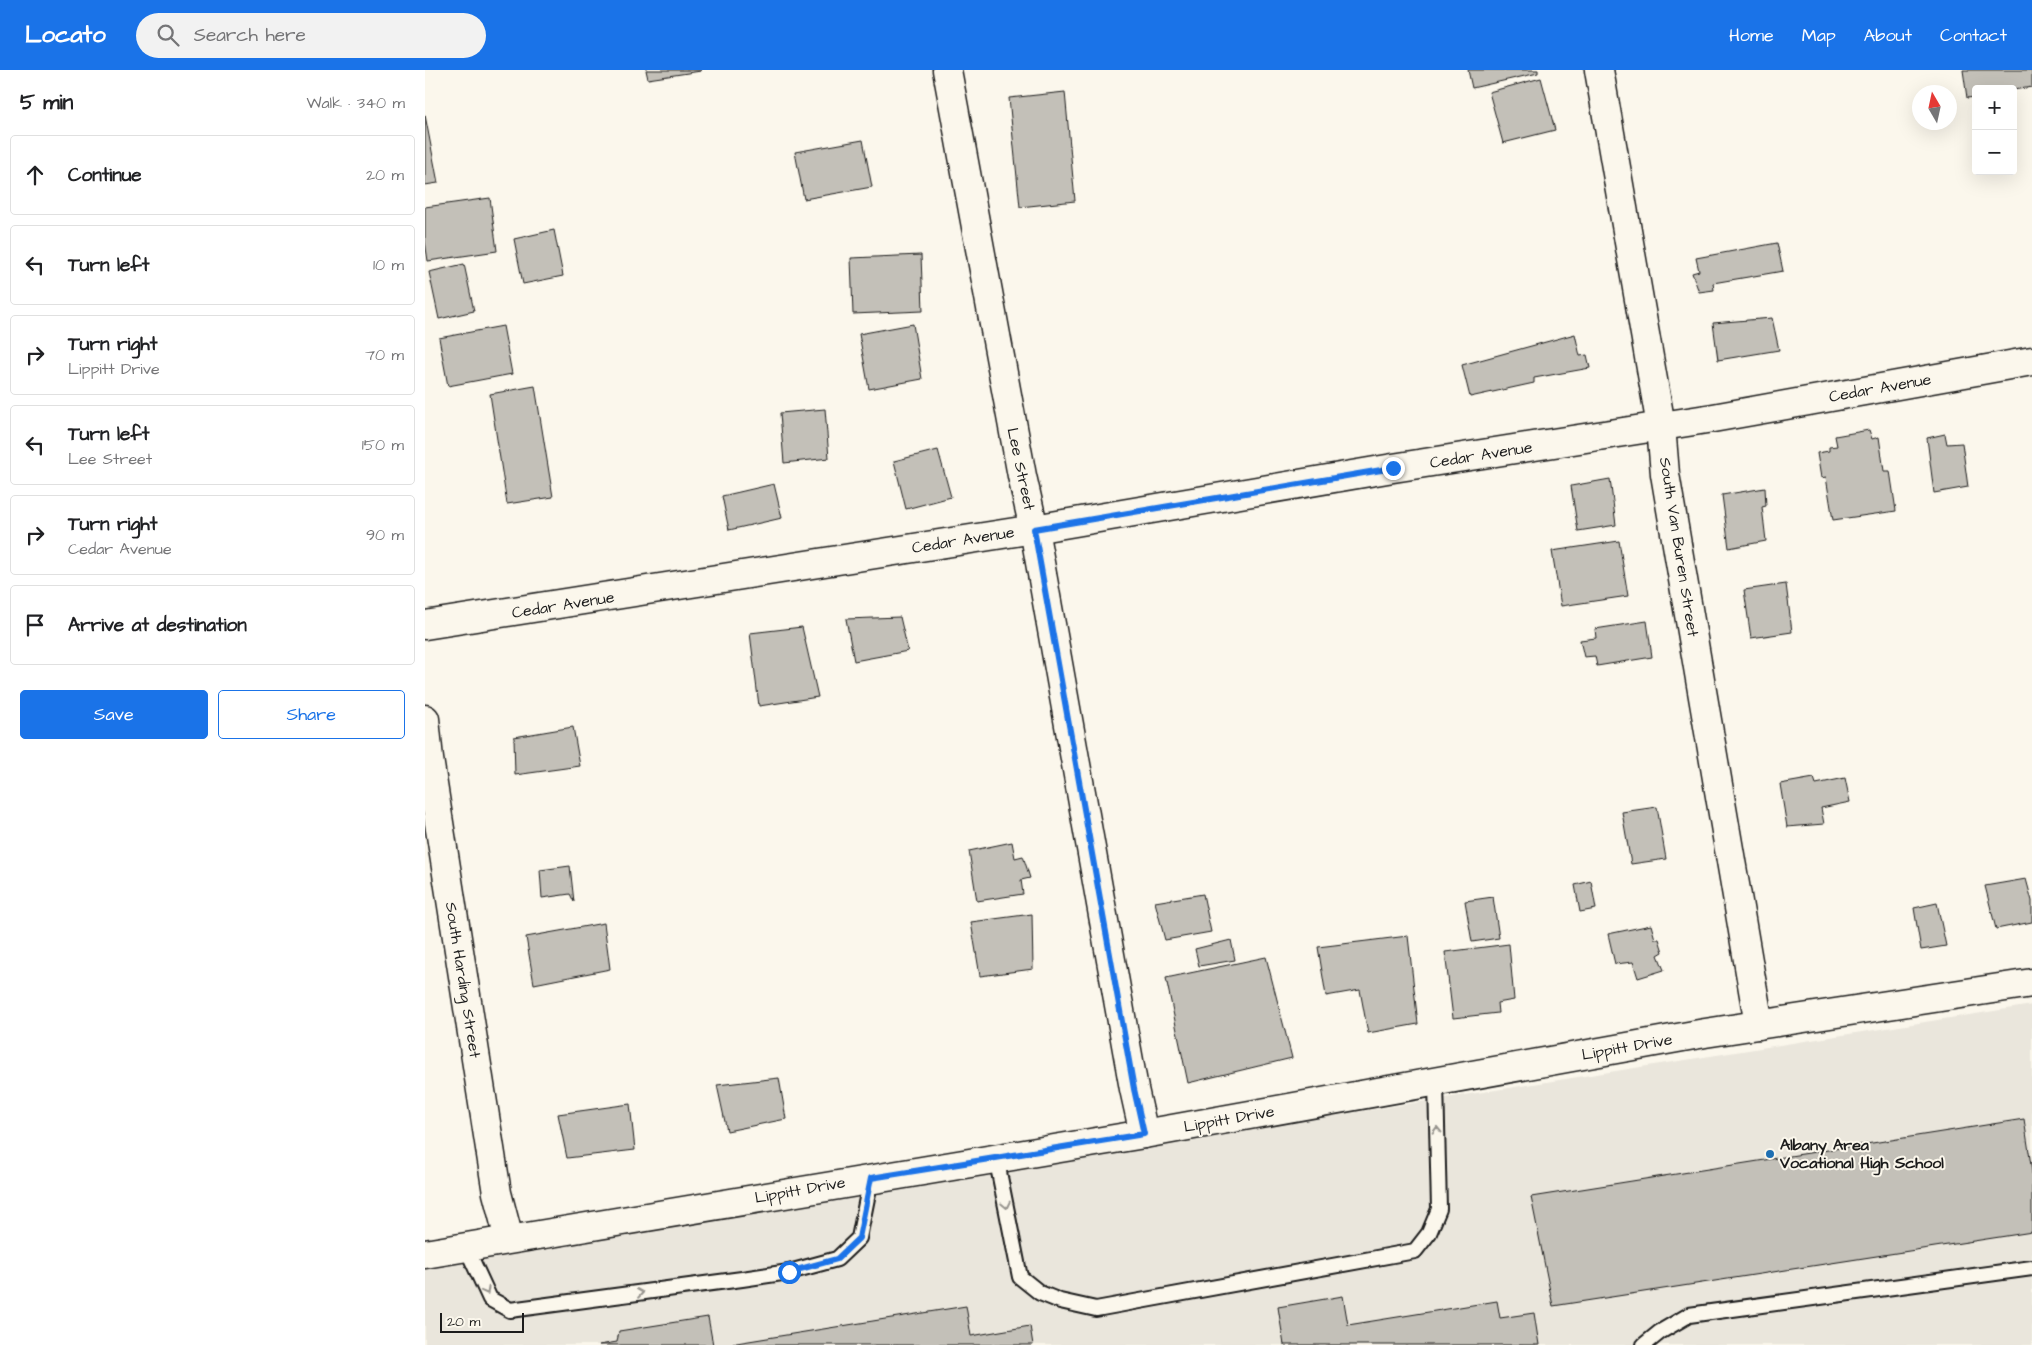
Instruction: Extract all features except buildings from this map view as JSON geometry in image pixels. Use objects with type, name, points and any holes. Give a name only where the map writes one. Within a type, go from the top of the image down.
[{"type":"street","name":"Lee Street","points":[[947,70],[1022,476],[1034,529],[1134,1089],[1144,1134]]},
{"type":"street","name":"South Van Buren Street","points":[[1599,70],[1661,426],[1665,474],[1759,1024]]},
{"type":"street","name":"Cedar Avenue","points":[[425,625],[1034,529],[1393,468],[1661,426],[2032,361]]},
{"type":"street","name":"South Harding Street","points":[[425,719],[427,759],[497,1193],[509,1240]]},
{"type":"street","name":"Lippitt Drive","points":[[425,1254],[996,1157],[1144,1134],[1705,1033],[2032,984]]},
{"type":"lane","points":[[996,1157],[1021,1277],[1039,1293],[1060,1301],[1097,1310],[1415,1251],[1429,1233],[1439,1209],[1436,1082]]},
{"type":"lane","points":[[466,1247],[490,1299],[510,1310],[789,1272],[837,1259],[859,1238],[871,1178]]},
{"type":"lane","points":[[1645,1345],[1660,1332],[1689,1315],[2032,1268]]},
{"type":"shaded area","points":[[2032,1005],[2032,1345],[425,1345],[425,1260]]},
{"type":"place","name":"Albany Area Vocational High School","points":[[1770,1154]]},
{"type":"route","points":[[789,1272],[837,1259],[859,1238],[871,1178],[1144,1134],[1134,1089],[1034,529],[1393,468]]}]
